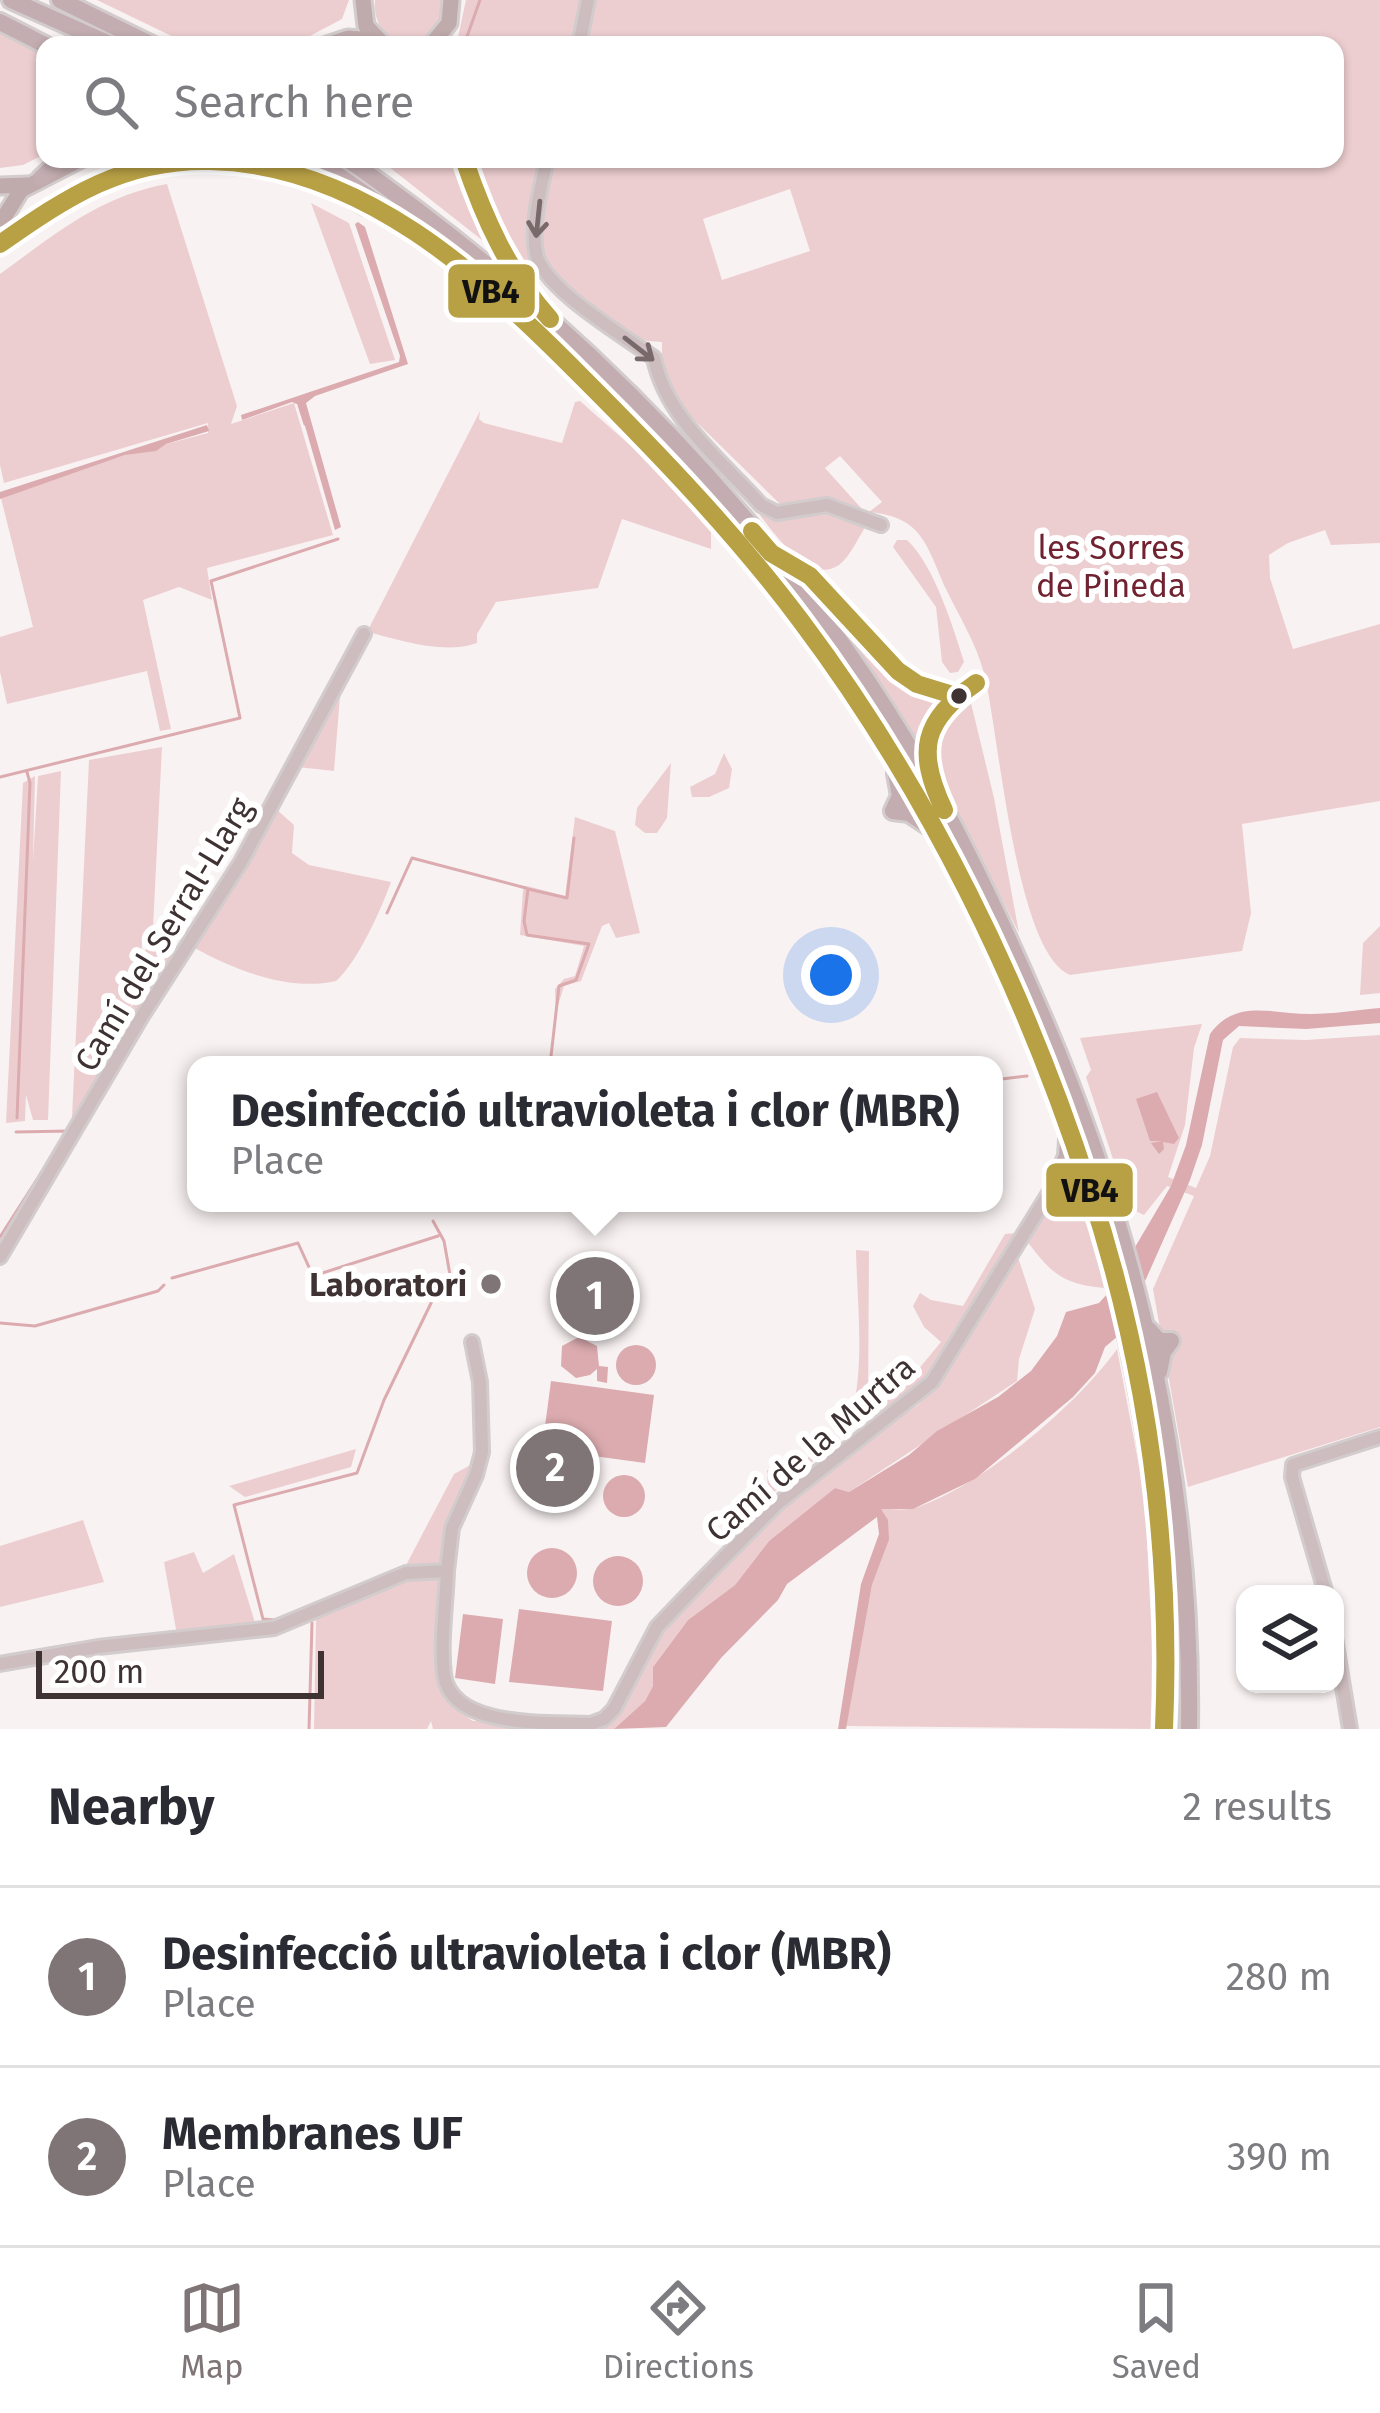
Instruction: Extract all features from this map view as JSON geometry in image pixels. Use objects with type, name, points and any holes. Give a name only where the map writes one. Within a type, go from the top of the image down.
[{"type":"highway","points":[[11,0],[92,36]]},
{"type":"highway","points":[[59,0],[133,36]]},
{"type":"highway","points":[[0,22],[36,40]]},
{"type":"highway","points":[[35,182],[51,168]]},
{"type":"highway","points":[[0,244],[54,205],[91,186],[147,168]]},
{"type":"highway","points":[[268,168],[311,179],[423,237]]},
{"type":"highway","points":[[326,168],[423,237],[566,360],[681,477],[818,644],[933,829],[997,951],[1065,1116],[1113,1270],[1138,1320],[1160,1399],[1184,1569],[1189,1729]]},
{"type":"highway","points":[[359,168],[461,243],[545,314],[652,417],[771,553],[853,660],[927,777],[984,886],[1058,1051],[1127,1249],[1159,1511],[1169,1666],[1167,1729]]},
{"type":"highway","points":[[467,168],[495,241],[545,314]]},
{"type":"highway","points":[[771,553],[810,576],[898,671],[917,684],[956,696],[928,737],[927,777]]},
{"type":"highway","points":[[1057,1182],[1068,1149],[1065,1116]]},
{"type":"highway","points":[[1057,1182],[1064,1178],[1077,1181],[1093,1207]]},
{"type":"main road","points":[[439,36],[449,22],[451,0]]},
{"type":"main road","points":[[362,2],[366,26],[375,36]]},
{"type":"main road","points":[[340,36],[352,26],[362,2]]},
{"type":"main road","points":[[0,186],[35,182],[63,168]]},
{"type":"main road","points":[[1,225],[35,182]]},
{"type":"main road","points":[[0,201],[1,225]]},
{"type":"street","points":[[581,36],[588,0]]},
{"type":"street","points":[[546,168],[536,230],[539,264],[548,277],[654,358],[658,377],[680,415],[760,505],[777,513],[827,505],[881,525]]},
{"type":"street","name":"Camí del Serral-Llarg","points":[[0,1257],[142,1016],[241,862],[364,634]]},
{"type":"street","name":"Camí de la Murtra","points":[[447,1571],[444,1678],[463,1710],[487,1719],[591,1724],[604,1719],[614,1709],[657,1627],[672,1611],[777,1504],[932,1382],[1057,1182]]},
{"type":"street","points":[[0,1664],[98,1647],[274,1628],[406,1573],[447,1571],[452,1528],[482,1452],[480,1382],[472,1342]]},
{"type":"street","points":[[1323,1585],[1292,1477],[1293,1465],[1380,1437]]},
{"type":"street","points":[[1344,1693],[1350,1729]]},
{"type":"green space","points":[[97,0],[349,0],[342,19],[310,36],[171,36]]},
{"type":"green space","points":[[375,0],[441,0],[441,17],[428,36],[389,36],[375,12]]},
{"type":"green space","points":[[466,0],[582,0],[576,36],[458,36]]},
{"type":"green space","name":"les Sorres de Pineda","points":[[594,0],[1380,0],[1380,543],[1331,545],[1325,530],[1269,555],[1270,578],[1293,649],[1380,624],[1380,801],[1242,824],[1251,913],[1242,951],[1070,975],[1051,958],[1035,927],[1012,838],[981,662],[920,536],[901,520],[869,512],[882,502],[840,456],[825,468],[862,509],[840,501],[781,505],[680,406],[662,372],[662,342],[634,340],[548,272],[539,228],[549,168],[1344,168],[1344,36],[584,36]],"holes":[[[790,189],[810,251],[722,280],[703,219]]]},
{"type":"green space","points":[[0,33],[36,51],[36,158],[0,168]]},
{"type":"green space","points":[[390,168],[460,168],[487,244]]},
{"type":"green space","points":[[480,168],[539,168],[532,238],[536,265],[526,263],[495,211]]},
{"type":"green space","points":[[167,184],[237,406],[231,424],[294,403],[333,535],[207,568],[212,600],[179,587],[143,600],[171,729],[160,731],[147,671],[7,704],[0,672],[0,637],[33,627],[1,498],[125,455],[208,433],[208,423],[4,483],[0,465],[0,274],[99,207]]},
{"type":"green space","points":[[311,203],[349,223],[395,360],[370,364]]},
{"type":"green space","points":[[580,401],[648,461],[711,530],[711,549],[622,519],[598,588],[496,602],[477,634],[477,643],[437,647],[367,632],[480,411],[484,423],[562,443],[575,402]]},
{"type":"green space","points":[[753,506],[777,518],[837,512],[866,526],[839,565],[815,568],[790,551]]},
{"type":"green space","points":[[897,540],[907,540],[934,580],[964,662],[958,672],[950,673],[942,662],[936,607],[893,547]]},
{"type":"green space","points":[[809,584],[914,690],[942,703],[926,715],[917,740]]},
{"type":"green space","points":[[341,684],[334,771],[297,767]]},
{"type":"green space","points":[[971,703],[1019,933],[933,765],[940,727]]},
{"type":"green space","points":[[162,747],[153,928],[142,938],[141,973],[130,1008],[141,994],[147,937],[152,935],[168,949],[181,948],[135,1023],[127,1016],[124,1025],[130,1030],[81,1115],[72,1117],[89,760]]},
{"type":"green space","points":[[724,753],[732,769],[729,788],[709,797],[692,797],[690,787],[715,774]]},
{"type":"green space","points":[[671,763],[667,818],[657,833],[645,833],[635,825],[637,808]]},
{"type":"green space","points":[[61,771],[48,1120],[33,1120],[26,1095],[25,1121],[6,1123],[23,783],[35,776],[33,861],[38,776]]},
{"type":"green space","points":[[275,808],[294,825],[292,853],[309,865],[391,882],[360,949],[336,981],[280,981],[224,963],[191,946]]},
{"type":"green space","points":[[575,817],[615,831],[640,933],[616,938],[609,923],[602,926],[581,981],[564,986],[556,1012],[555,989],[575,976],[584,946],[520,935],[523,890],[527,886],[565,896]]},
{"type":"green space","points":[[1380,926],[1380,993],[1360,995],[1363,943]]},
{"type":"green space","points":[[1202,1024],[1194,1048],[1185,1125],[1168,1177],[1196,1188],[1210,1156],[1233,1047],[1240,1038],[1380,1035],[1380,1427],[1188,1487],[1153,1289],[1194,1196],[1167,1186],[1144,1215],[1129,1208],[1086,1077],[1091,1070],[1080,1038]]},
{"type":"green space","points":[[1063,1183],[1071,1183],[1093,1238],[1104,1288],[1059,1275],[1026,1240]]},
{"type":"green space","points":[[1017,1233],[924,1381],[828,1447],[786,1486],[768,1494],[767,1470],[821,1450],[849,1418],[859,1367],[856,1250],[869,1251],[868,1415],[902,1389],[941,1342],[924,1327],[913,1306],[920,1293],[963,1306],[1005,1234]]},
{"type":"green space","points":[[1018,1257],[1035,1309],[1017,1381],[849,1492],[835,1488],[769,1541],[735,1585],[688,1620],[653,1667],[653,1686],[645,1701],[614,1729],[433,1729],[431,1721],[427,1729],[314,1729],[316,1619],[379,1586],[415,1576],[444,1583],[443,1678],[448,1695],[473,1721],[604,1724],[658,1630],[769,1518],[838,1459],[918,1405],[947,1372]]},
{"type":"green space","points":[[1117,1349],[1145,1498],[1155,1704],[1152,1729],[846,1726],[872,1585],[889,1540],[880,1508],[918,1507],[971,1481],[1053,1418]]},
{"type":"green space","points":[[356,1449],[351,1467],[245,1497],[229,1486]]},
{"type":"green space","points":[[476,1462],[448,1522],[443,1567],[404,1569],[454,1474]]},
{"type":"green space","points":[[83,1520],[104,1582],[0,1607],[0,1546]]},
{"type":"green space","points":[[194,1552],[203,1573],[234,1554],[256,1626],[177,1635],[164,1562]]},
{"type":"shaded area","points":[[358,222],[365,227],[408,364],[306,403],[341,527],[335,530],[299,405],[292,402],[242,420],[241,415],[399,362]]},
{"type":"shaded area","points":[[207,425],[209,431],[156,451],[125,455],[0,499],[0,492]]},
{"type":"shaded area","points":[[1380,1008],[1380,1023],[1306,1029],[1239,1026],[1223,1040],[1202,1145],[1190,1180],[1118,1336],[1105,1347],[1095,1373],[975,1479],[913,1509],[881,1509],[888,1520],[889,1540],[872,1585],[846,1729],[838,1729],[861,1584],[879,1534],[877,1517],[787,1584],[666,1727],[614,1729],[645,1701],[653,1686],[653,1667],[688,1620],[735,1585],[769,1541],[835,1488],[849,1492],[909,1455],[937,1431],[998,1397],[1031,1371],[1057,1336],[1066,1312],[1099,1303],[1108,1293],[1171,1186],[1186,1145],[1210,1034],[1220,1023],[1243,1012],[1319,1014]]},
{"type":"shaded area","points":[[1157,1092],[1179,1138],[1174,1144],[1163,1142],[1159,1154],[1151,1143],[1162,1141],[1150,1141],[1136,1099]]},
{"type":"shaded area","points":[[579,1337],[597,1346],[599,1366],[608,1367],[607,1383],[597,1381],[597,1369],[576,1378],[561,1366],[562,1346]]},
{"type":"shaded area","points":[[636,1345],[650,1351],[656,1365],[650,1379],[636,1385],[622,1379],[616,1365],[622,1351]]},
{"type":"shaded area","points":[[551,1381],[654,1395],[645,1463],[542,1449]]},
{"type":"shaded area","points":[[624,1475],[639,1481],[645,1496],[639,1511],[624,1517],[609,1511],[603,1496],[609,1481]]},
{"type":"shaded area","points":[[552,1548],[569,1556],[577,1573],[569,1590],[552,1598],[535,1590],[527,1573],[535,1556]]},
{"type":"shaded area","points":[[618,1556],[635,1564],[643,1581],[635,1598],[618,1606],[601,1598],[593,1581],[601,1564]]},
{"type":"shaded area","points":[[519,1609],[612,1621],[603,1691],[509,1682]]},
{"type":"shaded area","points":[[463,1614],[503,1619],[495,1684],[455,1678]]},
{"type":"waterway","points":[[467,36],[480,0]]},
{"type":"waterway","points":[[299,405],[305,424]]},
{"type":"waterway","points":[[0,777],[240,718],[211,581],[338,539]]},
{"type":"waterway","points":[[17,1118],[27,772]]},
{"type":"waterway","points":[[551,1056],[559,986],[576,980],[589,944],[527,935],[524,921],[528,889],[567,898],[574,838]]},
{"type":"waterway","points":[[387,913],[412,858],[526,888]]},
{"type":"waterway","points":[[1003,1079],[1027,1076]]},
{"type":"waterway","points":[[0,1237],[68,1131],[16,1132]]},
{"type":"waterway","points":[[289,1615],[263,1619],[234,1505],[357,1473],[384,1400],[434,1297],[452,1286],[444,1241],[433,1221]]},
{"type":"waterway","points":[[172,1278],[298,1243],[313,1276],[438,1236]]},
{"type":"waterway","points":[[0,1323],[35,1326],[158,1291],[164,1285]]},
{"type":"waterway","points":[[309,1729],[312,1623]]},
{"type":"transit line","name":"VB4","points":[[0,244],[73,197],[146,168]]},
{"type":"transit line","name":"VB4","points":[[269,168],[318,182],[415,232],[543,338],[723,525],[776,588],[847,686],[931,822],[1034,1038],[1109,1254],[1140,1388],[1159,1523],[1164,1729]]},
{"type":"transit line","name":"VB4","points":[[467,168],[499,244],[550,319]]},
{"type":"transit line","name":"VB4","points":[[752,531],[771,553],[810,576],[898,671],[917,684],[956,696]]},
{"type":"transit line","name":"VB4","points":[[944,810],[930,771],[929,739],[944,711],[976,683]]},
{"type":"place","name":"Laboratori","points":[[491,1284]]},
{"type":"place","name":"Desinfecció ultravioleta i clor (MBR)","points":[[595,1296]]},
{"type":"place","name":"Membranes UF","points":[[555,1468]]}]
